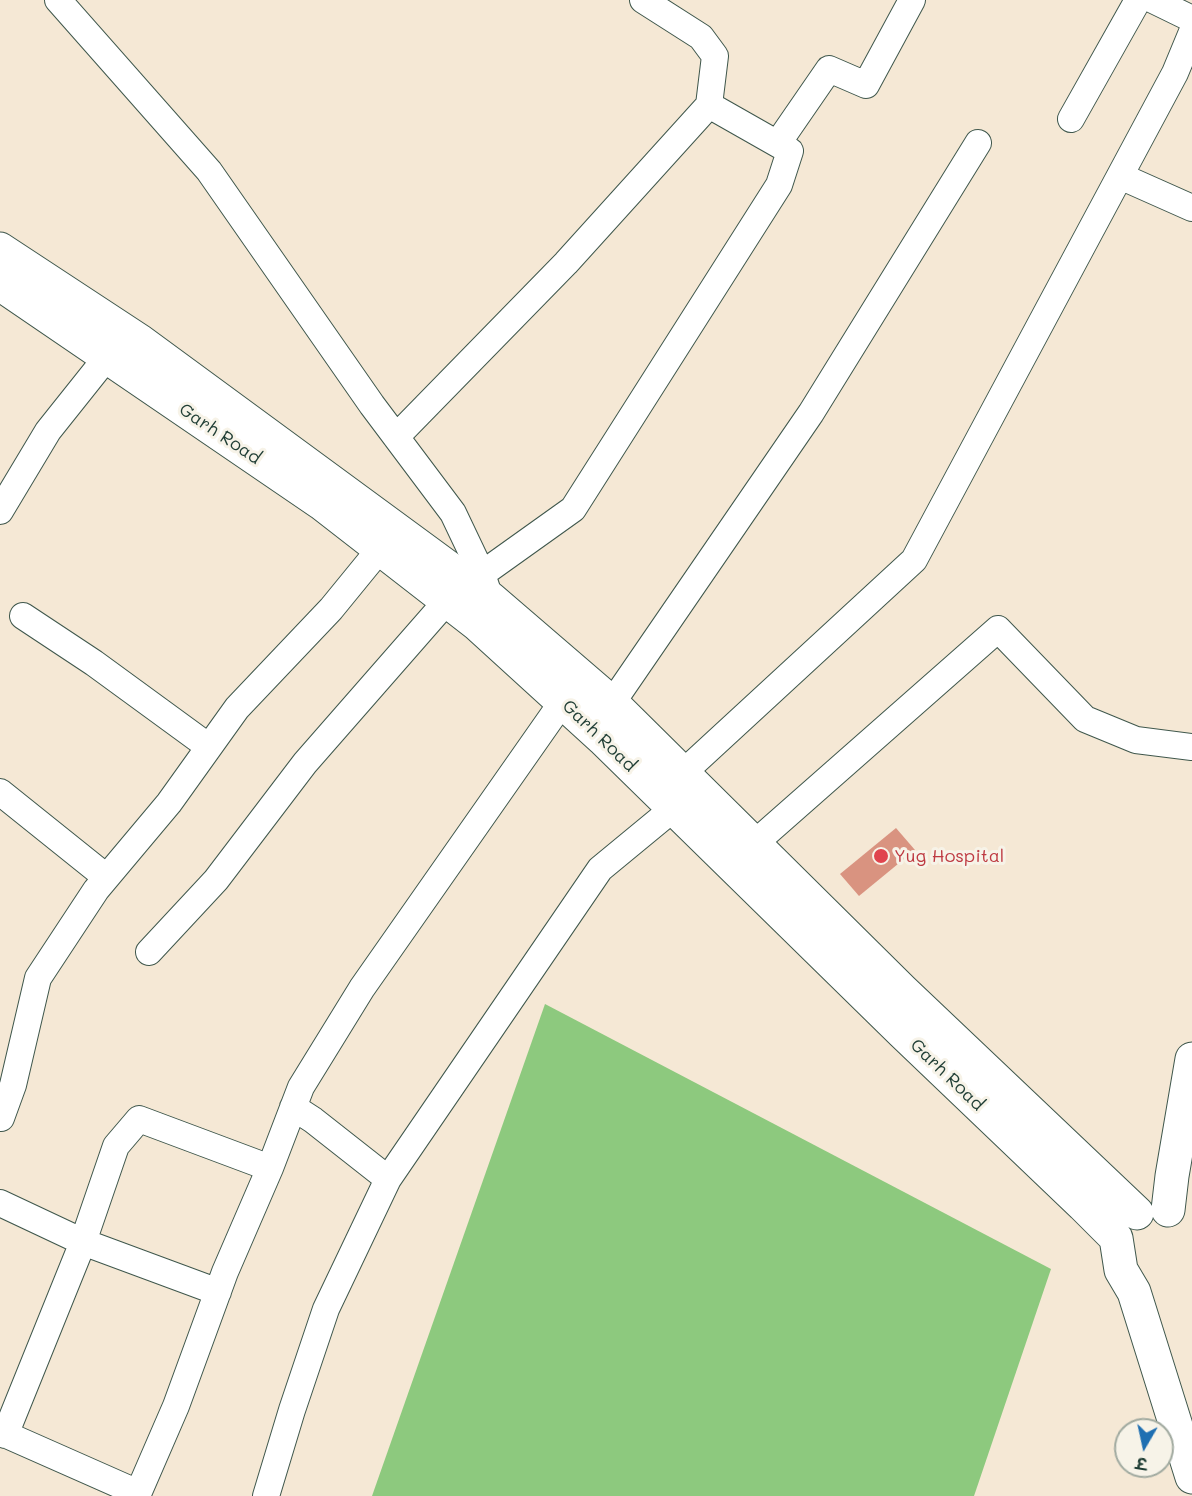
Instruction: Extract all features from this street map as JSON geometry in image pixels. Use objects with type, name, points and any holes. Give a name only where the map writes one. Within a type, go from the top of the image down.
[{"type":"main road","name":"Garh Road","points":[[0,249],[140,341],[184,392],[380,549],[472,595],[563,701],[674,808],[840,949],[1166,1215]]},
{"type":"main road","name":"Garh Road","points":[[0,284],[107,357],[184,392],[472,595],[612,703],[755,843],[840,949],[1118,1254],[1134,1292],[1192,1477]]},
{"type":"main road","points":[[1118,1254],[1166,1215],[1192,1059]]},
{"type":"street","points":[[58,0],[209,171],[396,437],[453,513],[472,595]]},
{"type":"street","points":[[396,437],[566,263],[709,105],[714,56],[701,37],[643,0]]},
{"type":"street","points":[[778,143],[829,69],[866,85],[912,0]]},
{"type":"street","points":[[1071,119],[1138,0]]},
{"type":"street","points":[[1153,0],[1192,19]]},
{"type":"street","points":[[684,772],[914,560],[1175,74],[1192,32]]},
{"type":"street","points":[[149,952],[216,880],[305,763],[472,595],[573,508],[779,186],[790,151],[709,105]]},
{"type":"street","points":[[612,703],[811,413],[978,143]]},
{"type":"street","points":[[1120,176],[1192,208]]},
{"type":"street","points":[[0,511],[48,431],[107,357]]},
{"type":"street","points":[[1,1118],[14,1084],[38,978],[106,877],[169,803],[237,708],[331,609],[380,549]]},
{"type":"street","points":[[22,616],[94,663],[209,747]]},
{"type":"street","points":[[755,843],[998,629],[1085,719],[1136,740],[1192,747]]},
{"type":"street","points":[[270,1168],[139,1119],[116,1146],[83,1242],[3,1433],[138,1495],[176,1406],[218,1292],[270,1168],[301,1087],[362,988],[563,701]]},
{"type":"street","points":[[0,792],[106,877]]},
{"type":"street","points":[[266,1496],[326,1309],[388,1179],[600,869],[674,808]]},
{"type":"street","points":[[293,1107],[388,1179]]},
{"type":"street","points":[[0,1203],[83,1242],[218,1292]]},
{"type":"green space","points":[[545,1004],[1051,1269],[974,1496],[372,1496]]},
{"type":"building","points":[[896,828],[915,850],[859,896],[840,874]]},
{"type":"place","name":"Yug Hospital","points":[[881,856]]}]
